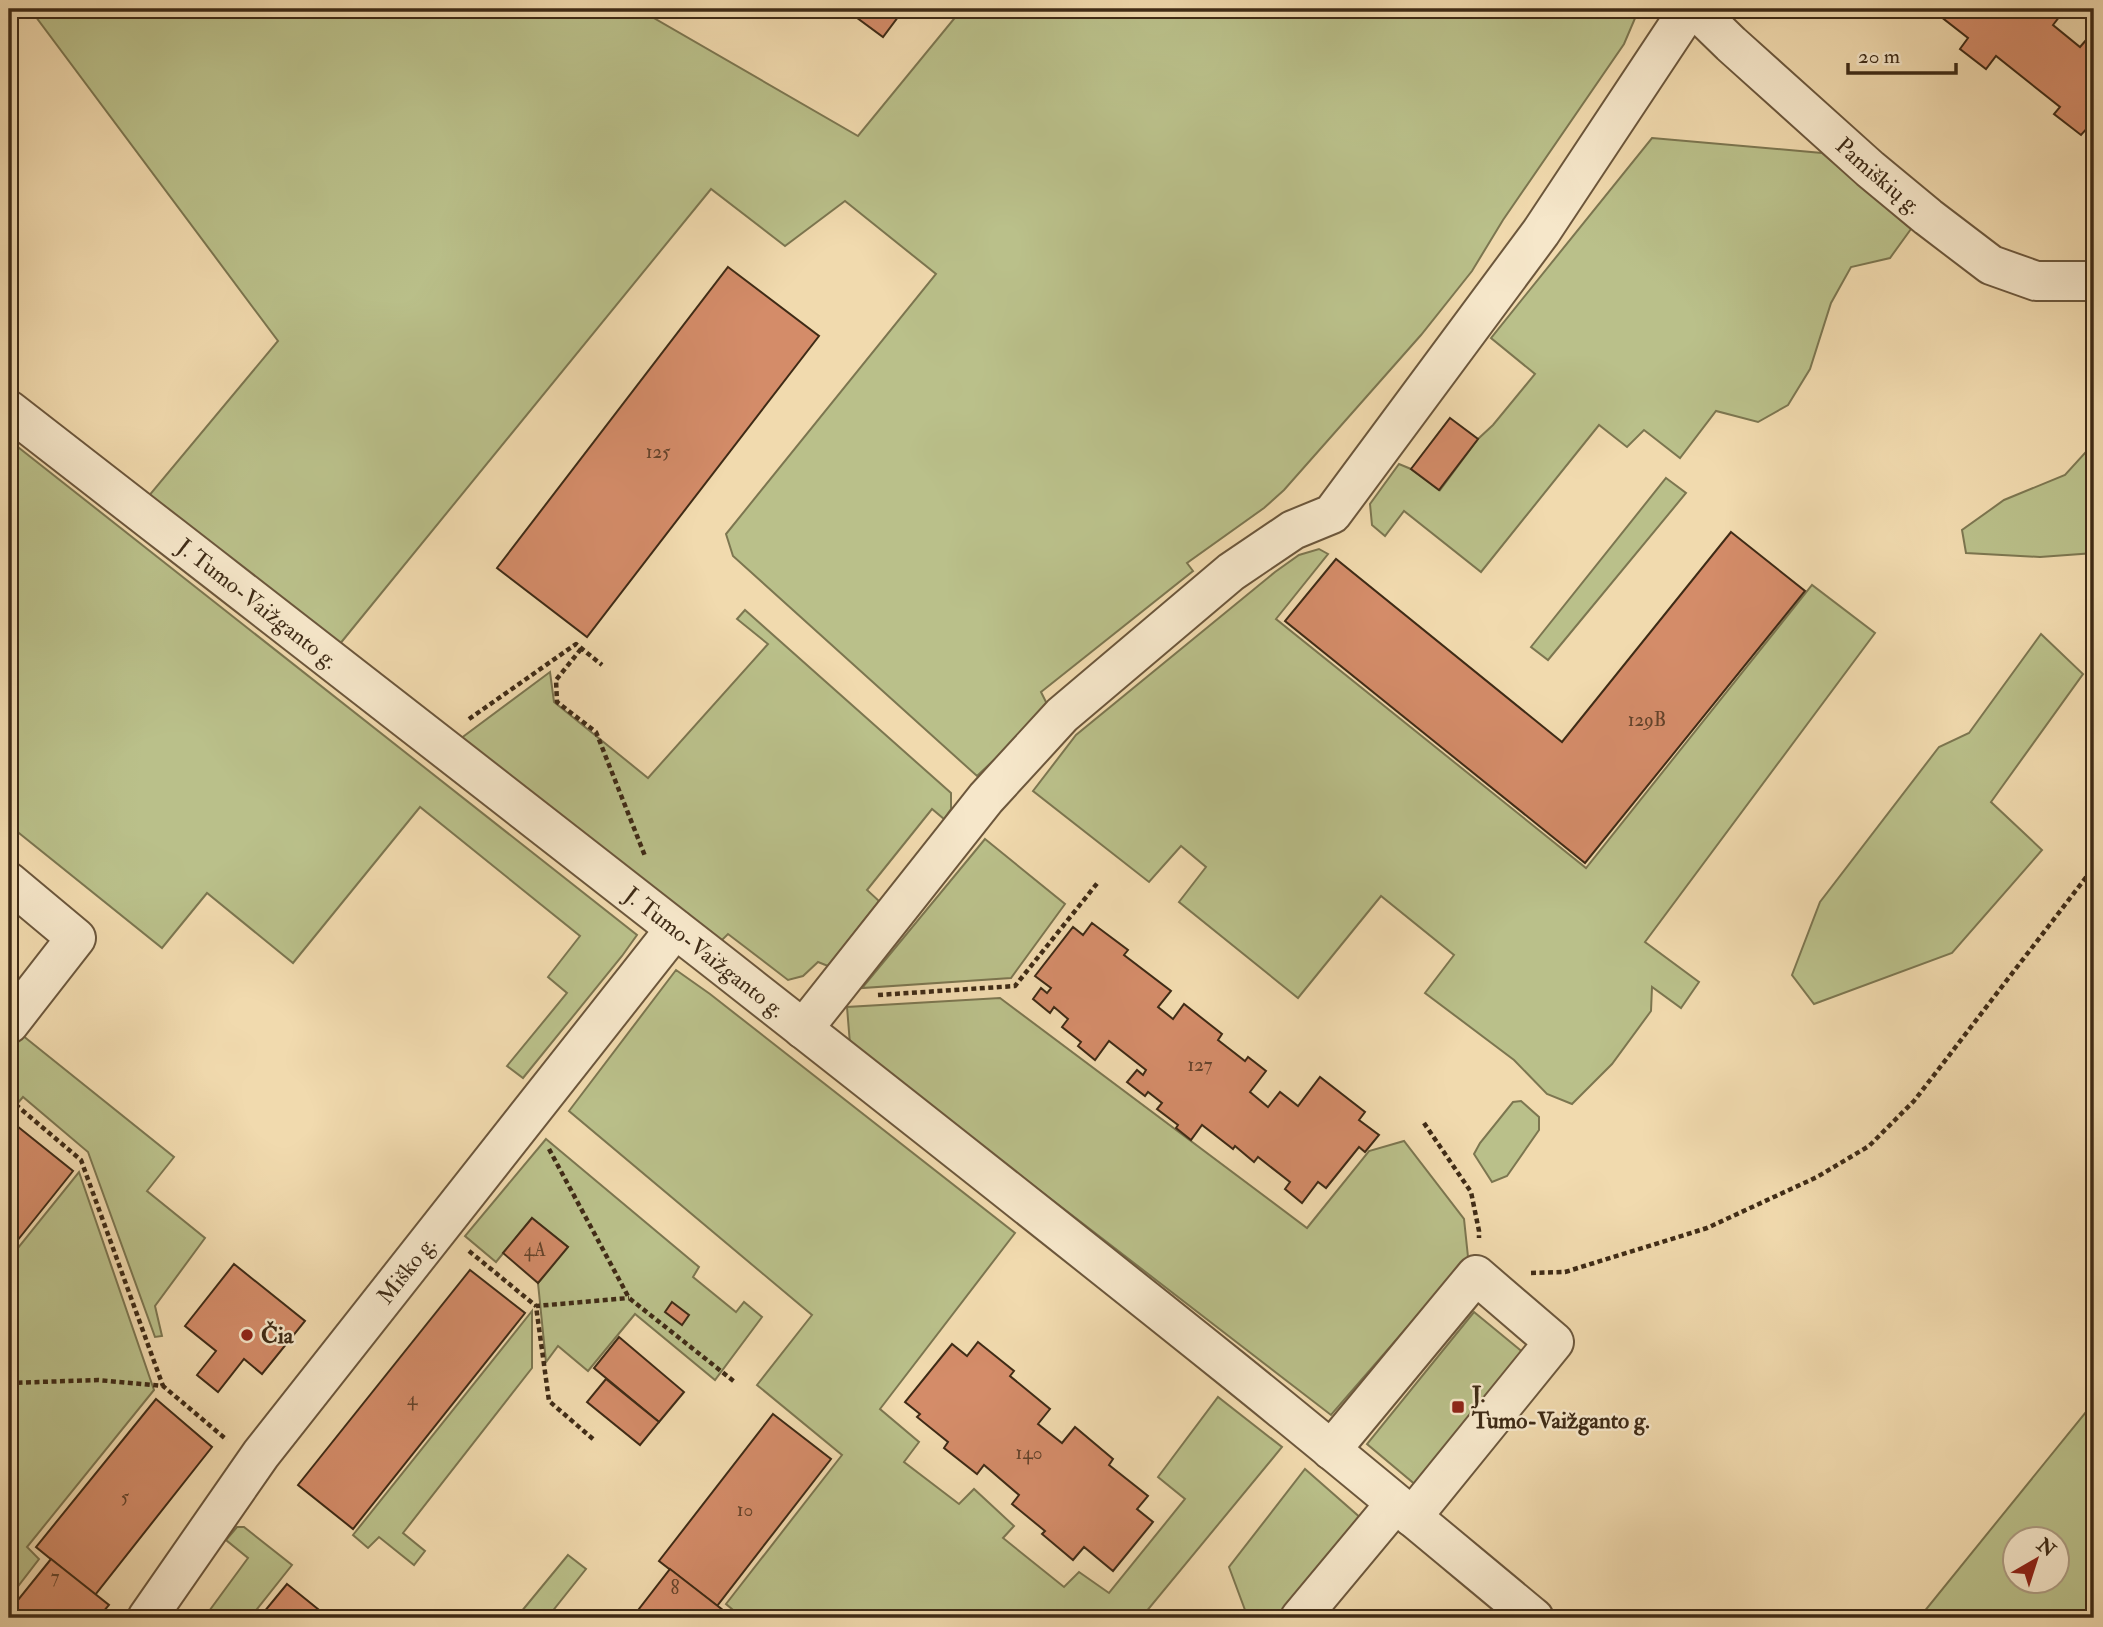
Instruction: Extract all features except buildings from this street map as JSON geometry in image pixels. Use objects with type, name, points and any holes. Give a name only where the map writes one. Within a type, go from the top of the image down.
[{"type":"street","points":[[803,1028],[986,798],[1062,715],[1231,572],[1293,530],[1332,514],[1541,232],[1689,9]]},
{"type":"street","name":"Pamiškių g.","points":[[1695,9],[1870,169],[1991,265],[2036,281],[2094,281]]},
{"type":"street","name":"J. Tumo-Vaižganto g.","points":[[9,410],[803,1028],[1215,1356],[1534,1618]]},
{"type":"street","points":[[9,882],[76,938],[9,1024]]},
{"type":"street","name":"Miško g.","points":[[147,1618],[240,1482],[676,929]]},
{"type":"street","points":[[1300,1618],[1404,1510],[1554,1342],[1476,1275],[1331,1450]]},
{"type":"path","points":[[437,742],[576,645],[601,665]]},
{"type":"path","points":[[581,649],[556,680],[557,702],[596,732],[649,866],[629,892]]},
{"type":"path","points":[[1424,1123],[1471,1192],[1479,1231],[1476,1275],[1565,1272],[1707,1228],[1817,1178],[1869,1146],[1914,1101],[2094,867]]},
{"type":"path","points":[[836,987],[849,997],[1015,986],[1099,881]]},
{"type":"path","points":[[9,1099],[81,1160],[163,1386],[228,1440],[216,1464],[240,1482]]},
{"type":"path","points":[[536,1109],[550,1152],[629,1298],[736,1383]]},
{"type":"path","points":[[440,1228],[537,1306],[629,1298]]},
{"type":"path","points":[[537,1306],[549,1401],[593,1438]]},
{"type":"path","points":[[9,1383],[98,1380],[163,1386]]},
{"type":"green space","points":[[30,9],[620,9],[645,13],[858,136],[962,9],[1639,9],[1624,44],[1503,220],[1472,271],[1421,335],[1284,490],[1264,508],[1187,563],[1193,571],[1041,692],[1049,708],[977,776],[733,556],[726,534],[936,274],[845,201],[785,246],[711,189],[339,645],[147,498],[278,341]]},
{"type":"green space","points":[[1652,138],[1822,153],[1911,229],[1890,258],[1851,267],[1831,303],[1810,369],[1788,405],[1758,422],[1716,411],[1680,458],[1644,430],[1627,447],[1599,425],[1481,572],[1404,511],[1385,536],[1372,525],[1370,504],[1399,464],[1411,469],[1440,490],[1478,439],[1535,374],[1491,338]]},
{"type":"green space","points":[[9,440],[637,935],[523,1078],[507,1066],[567,993],[548,977],[580,936],[420,807],[293,963],[207,893],[162,948],[9,825]]},
{"type":"green space","points":[[2094,443],[2094,553],[2040,557],[1966,553],[1962,530],[2004,500],[2065,475]]},
{"type":"green space","points":[[1666,478],[1686,493],[1548,660],[1531,647]]},
{"type":"green space","points":[[1319,549],[1328,554],[1276,619],[1586,868],[1812,585],[1875,633],[1645,942],[1699,982],[1681,1008],[1652,987],[1651,1011],[1612,1064],[1572,1104],[1547,1094],[1514,1060],[1425,993],[1454,955],[1381,896],[1298,998],[1179,902],[1206,867],[1181,846],[1149,882],[1033,791],[1076,735],[1275,572],[1299,555]]},
{"type":"green space","points":[[745,610],[951,793],[951,809],[944,819],[932,809],[867,890],[879,901],[828,966],[818,962],[803,976],[788,980],[728,934],[720,942],[460,739],[550,672],[554,702],[648,778],[768,644],[737,619]]},
{"type":"green space","points":[[2041,634],[2083,674],[1991,802],[2042,850],[1952,953],[1814,1004],[1792,975],[1820,902],[1939,747],[1969,733]]},
{"type":"green space","points":[[985,839],[1065,904],[1011,978],[862,988]]},
{"type":"green space","points":[[676,970],[1015,1233],[880,1409],[919,1442],[904,1462],[959,1504],[974,1489],[1014,1526],[1003,1538],[1064,1587],[1079,1572],[1109,1593],[1185,1499],[1158,1477],[1218,1397],[1282,1447],[1141,1618],[737,1618],[739,1615],[726,1604],[842,1455],[757,1385],[812,1315],[569,1111]]},
{"type":"green space","points":[[1000,998],[1307,1228],[1369,1151],[1404,1141],[1464,1219],[1468,1257],[1331,1415],[850,1044],[847,1007]]},
{"type":"green space","points":[[12,1027],[174,1157],[147,1191],[205,1238],[155,1306],[162,1336],[155,1337],[88,1152],[23,1097],[9,1113],[9,1031]]},
{"type":"green space","points":[[1521,1101],[1539,1117],[1539,1130],[1507,1176],[1492,1182],[1474,1154],[1513,1102]]},
{"type":"green space","points":[[546,1139],[699,1267],[693,1277],[736,1312],[744,1302],[762,1317],[715,1380],[635,1314],[588,1371],[558,1346],[546,1362],[538,1283],[568,1247],[532,1218],[496,1262],[465,1236]]},
{"type":"green space","points":[[79,1172],[154,1390],[27,1547],[39,1559],[9,1598],[9,1259]]},
{"type":"green space","points":[[532,1311],[532,1368],[403,1533],[425,1551],[414,1565],[379,1537],[368,1548],[353,1535]]},
{"type":"green space","points":[[1474,1312],[1525,1354],[1417,1486],[1367,1444]]},
{"type":"green space","points":[[2094,1402],[2094,1618],[1919,1618]]},
{"type":"green space","points":[[1305,1469],[1363,1520],[1286,1618],[1248,1618],[1229,1567]]},
{"type":"green space","points":[[237,1527],[244,1527],[292,1565],[250,1618],[204,1618],[248,1558],[226,1540]]},
{"type":"green space","points":[[568,1555],[586,1569],[547,1618],[516,1618]]},
{"type":"waterway","points":[[2090,1618],[2094,1615]]},
{"type":"place","name":"Čia","points":[[247,1335]]},
{"type":"place","name":"J. Tumo-Vaižganto g.","points":[[1458,1407]]}]
